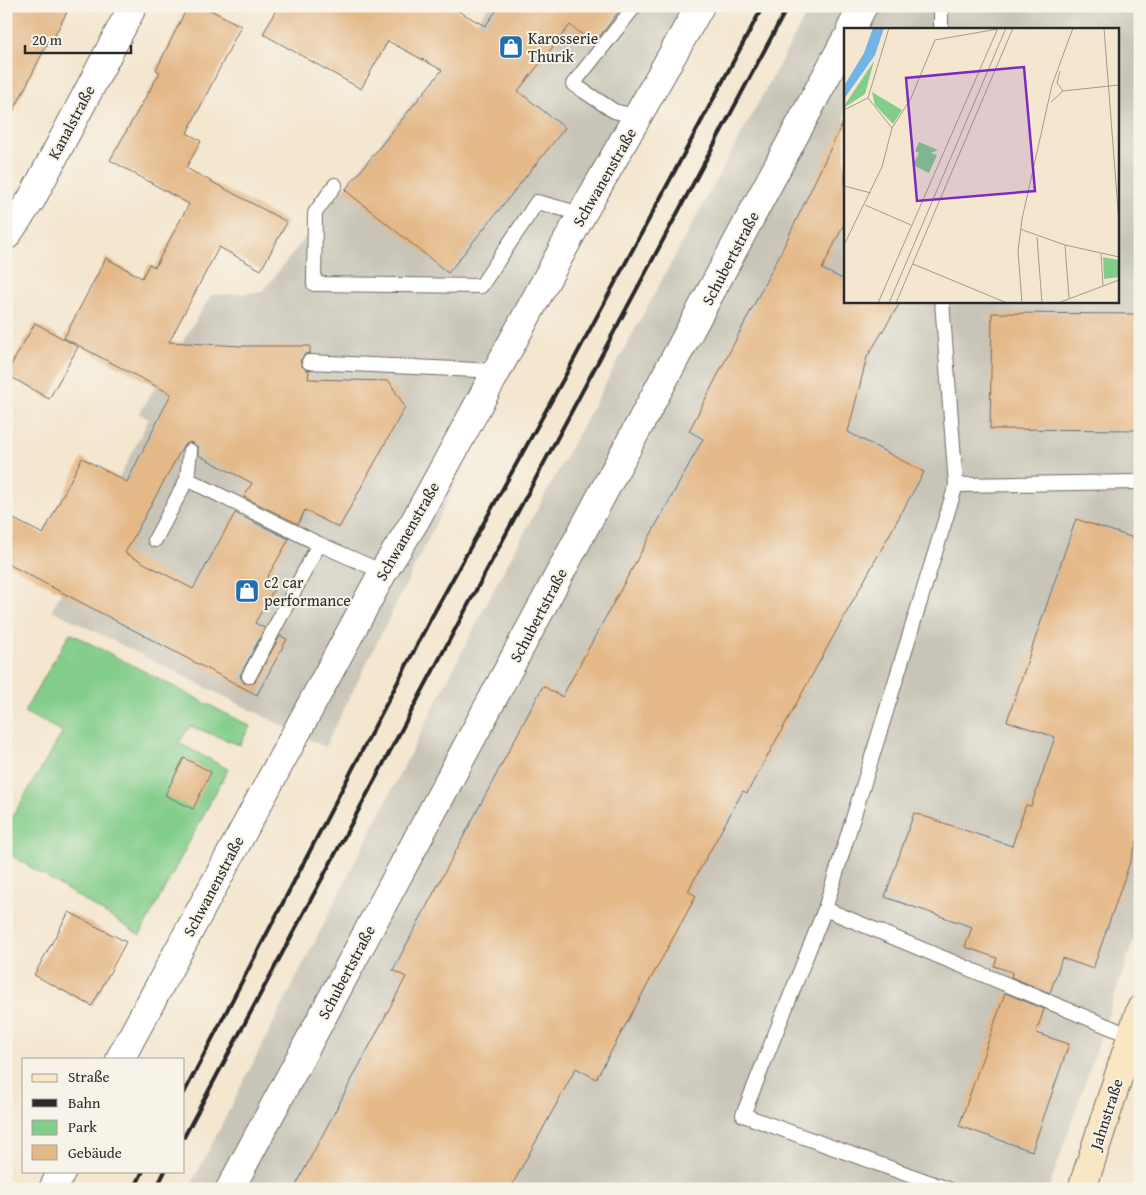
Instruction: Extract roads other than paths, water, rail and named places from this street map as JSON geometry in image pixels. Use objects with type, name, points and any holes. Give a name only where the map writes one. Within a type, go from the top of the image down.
[{"type":"main road","name":"Jahnstraße","points":[[1082,1189],[1140,1010]]},
{"type":"street","name":"Kanalstraße","points":[[6,236],[31,200],[133,6]]},
{"type":"street","name":"Schwanenstraße","points":[[121,1058],[383,572],[415,521],[582,214],[700,6]]},
{"type":"street","points":[[852,28],[863,6]]},
{"type":"street","name":"Schubertstraße","points":[[230,1189],[782,162],[844,43]]},
{"type":"street","points":[[53,1189],[62,1172]]},
{"type":"lane","points":[[635,6],[573,84],[614,111],[638,117]]},
{"type":"lane","points":[[941,6],[941,28]]},
{"type":"lane","points":[[335,185],[316,213],[314,284],[481,286],[537,202],[582,214]]},
{"type":"lane","points":[[942,302],[956,485],[825,909],[743,1115],[948,1189]]},
{"type":"lane","points":[[309,362],[497,371]]},
{"type":"lane","points":[[155,540],[187,479],[190,451]]},
{"type":"lane","points":[[187,479],[319,544],[383,572]]},
{"type":"lane","points":[[956,485],[1140,482]]},
{"type":"lane","points":[[249,676],[319,544]]},
{"type":"lane","points":[[825,909],[1131,1036]]},
{"type":"railway","points":[[185,1091],[430,620],[564,378],[763,6]]},
{"type":"railway","points":[[185,1135],[788,6]]},
{"type":"railway","points":[[134,1189],[142,1172]]},
{"type":"railway","points":[[156,1189],[164,1172]]},
{"type":"place","name":"Karosserie Thurik","points":[[511,47]]},
{"type":"place","name":"c2 car performance","points":[[247,591]]}]
